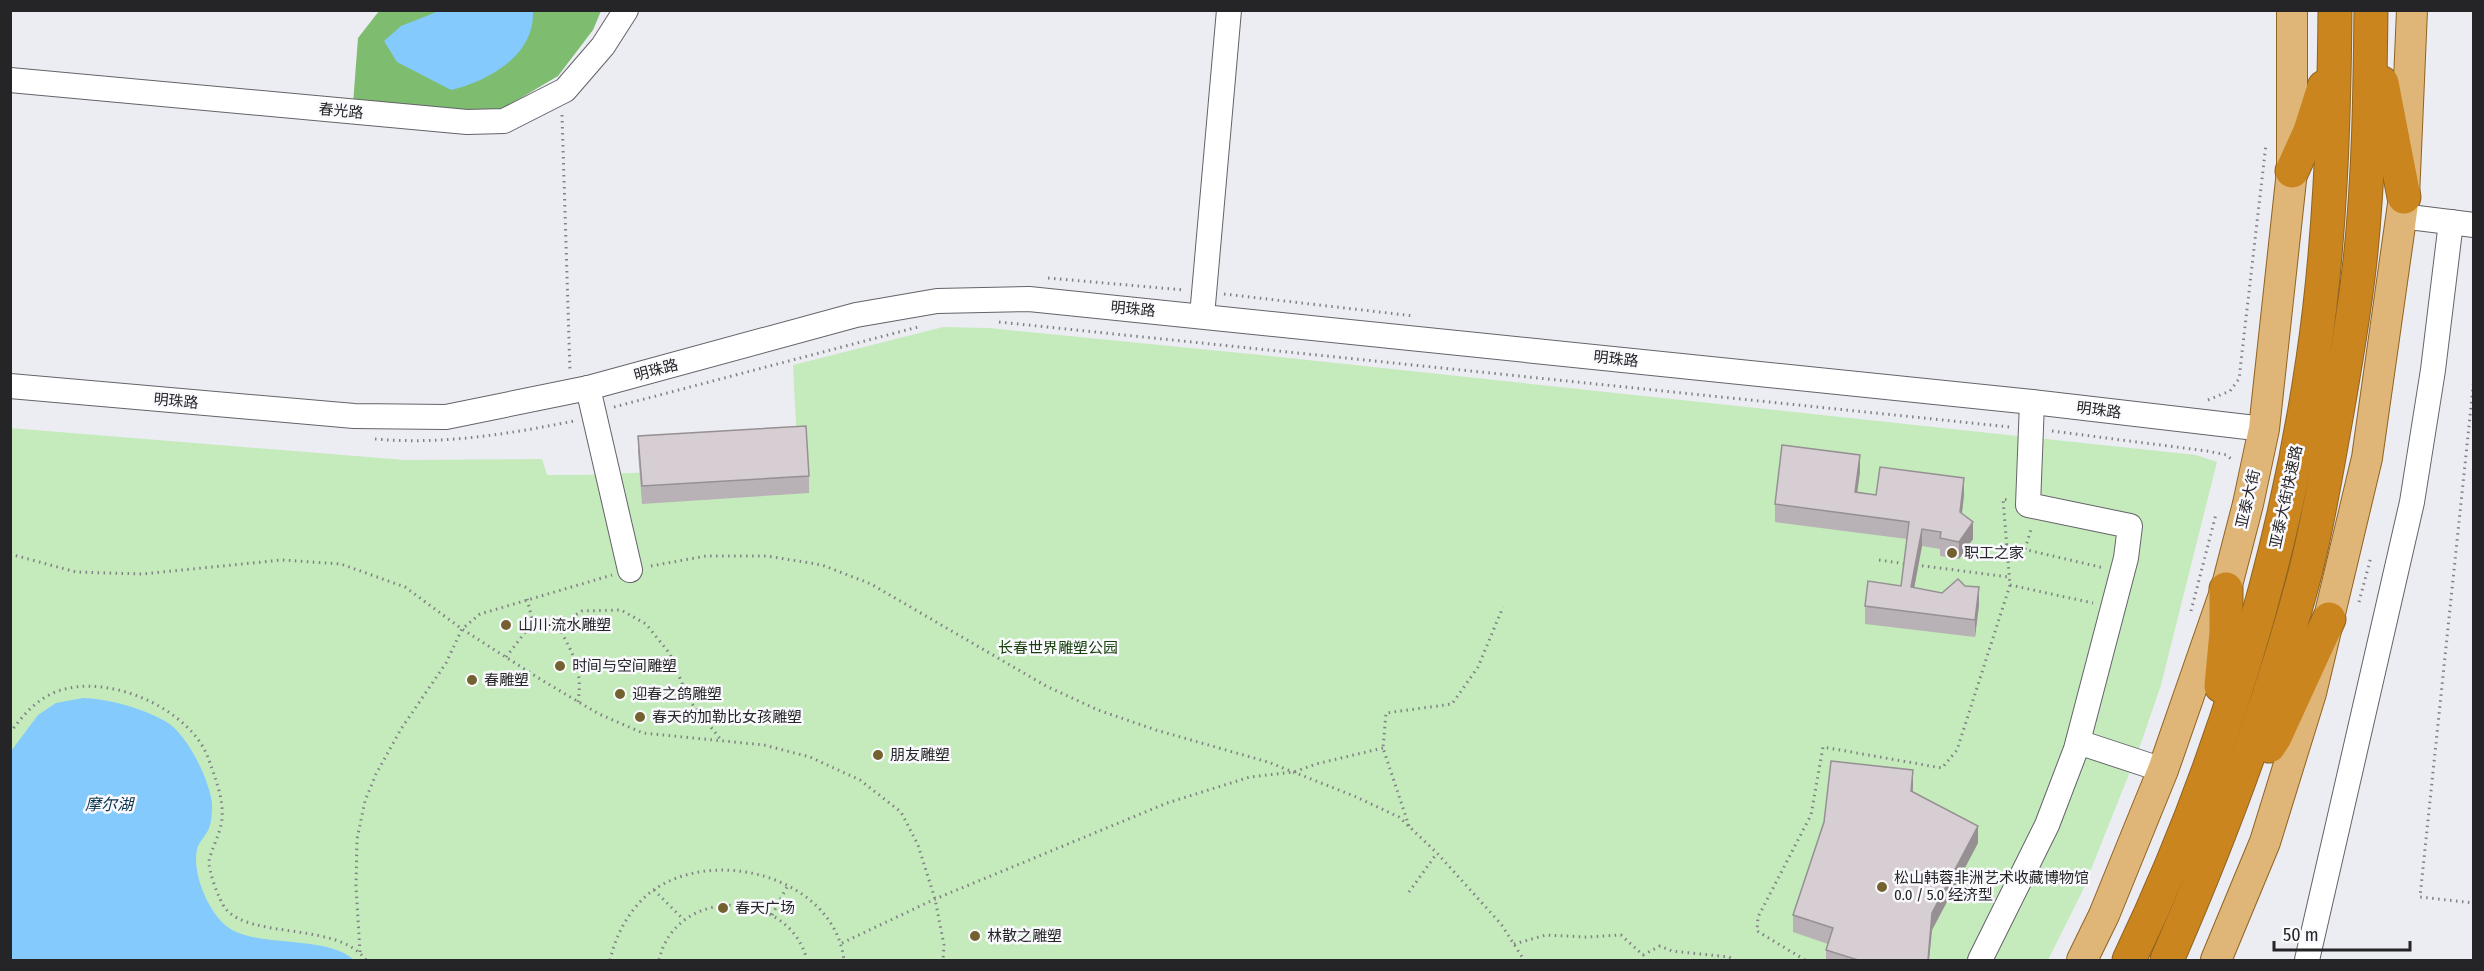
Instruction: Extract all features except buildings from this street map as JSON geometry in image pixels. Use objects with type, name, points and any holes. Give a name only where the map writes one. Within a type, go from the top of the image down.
[{"type":"highway","name":"亚泰大街快速路","points":[[2129,960],[2175,858],[2215,752],[2284,516],[2313,358],[2332,168],[2335,10]]},
{"type":"highway","points":[[2371,17],[2403,206]]},
{"type":"highway","points":[[2167,960],[2239,786],[2303,579],[2318,518],[2343,382],[2360,261],[2366,179],[2371,17]]},
{"type":"highway","points":[[2292,171],[2310,131],[2334,57]]},
{"type":"highway","points":[[2215,752],[2226,632],[2226,589]]},
{"type":"highway","points":[[2239,786],[2275,737],[2344,613]]},
{"type":"main road","name":"亚泰大街","points":[[2082,960],[2163,770],[2226,589],[2248,504],[2264,429],[2292,171],[2292,10]]},
{"type":"main road","points":[[2216,960],[2265,842],[2311,693],[2344,613],[2403,206],[2412,10]]},
{"type":"street","name":"春光路","points":[[10,80],[467,122],[504,121],[561,92],[603,46],[626,10]]},
{"type":"street","points":[[1202,316],[1229,10]]},
{"type":"street","points":[[2307,960],[2412,502],[2433,370],[2462,224],[2403,206]]},
{"type":"street","name":"明珠路","points":[[10,386],[354,416],[446,417],[579,381],[856,315],[937,302],[1029,299],[2032,402],[2264,429]]},
{"type":"street","points":[[579,381],[595,416],[630,570]]},
{"type":"street","points":[[1980,960],[2047,825],[2078,742],[2122,572],[2130,526],[2028,505],[2032,402]]},
{"type":"street","points":[[2078,742],[2163,770]]},
{"type":"path","points":[[561,92],[579,381]]},
{"type":"path","points":[[991,322],[2031,429],[2227,455]]},
{"type":"path","points":[[370,439],[445,441],[490,437],[595,416],[627,404],[921,326]]},
{"type":"path","points":[[2474,378],[2420,897],[2474,903]]},
{"type":"path","points":[[1805,960],[1757,931],[1758,917],[1811,815],[1823,747],[1942,768],[1957,750],[2010,585],[2003,499],[2028,505]]},
{"type":"path","points":[[2189,619],[2216,514]]},
{"type":"path","points":[[2006,545],[2122,572]]},
{"type":"path","points":[[10,554],[76,572],[142,574],[282,560],[340,564],[405,587],[462,629],[578,702],[643,734],[764,745],[810,757],[860,780],[901,812],[918,845],[935,899],[944,945],[943,960]]},
{"type":"path","points":[[360,952],[356,886],[357,839],[365,801],[376,774],[402,729],[446,663],[462,629],[480,615],[527,599],[630,570],[706,556],[767,556],[822,565],[871,584],[1046,686],[1098,710],[1156,730],[1268,762],[1399,818],[1437,853],[1501,924],[1524,960]]},
{"type":"path","points":[[2344,613],[2371,557]]},
{"type":"path","points":[[1879,560],[2009,576]]},
{"type":"path","points":[[2010,585],[2097,603]]},
{"type":"path","points":[[527,599],[533,622]]},
{"type":"path","points":[[1409,827],[1383,748],[1386,713],[1452,704],[1478,667],[1503,608]]},
{"type":"path","points":[[533,622],[558,626],[582,611],[621,610],[646,624],[670,654],[689,700],[722,741]]},
{"type":"path","points":[[506,657],[533,622]]},
{"type":"path","points":[[558,626],[572,651],[581,678],[578,702]]},
{"type":"path","points":[[10,733],[28,710],[50,694],[79,686],[112,689],[141,698],[168,711],[194,733],[208,757],[218,788],[222,817],[209,863],[215,886],[225,909],[243,921],[335,940],[360,952],[366,960]]},
{"type":"path","points":[[842,943],[935,899],[1167,803],[1250,777],[1293,772],[1316,764],[1383,748]]},
{"type":"path","points":[[1409,892],[1437,853]]},
{"type":"path","points":[[610,960],[621,927],[641,901],[654,890],[705,871],[743,871],[788,885],[819,907],[842,943],[844,960]]},
{"type":"path","points":[[771,915],[788,885]]},
{"type":"path","points":[[654,890],[683,919]]},
{"type":"path","points":[[659,960],[661,951],[672,932],[683,919],[704,908],[730,905],[753,908],[771,915],[788,926],[803,946],[807,960]]},
{"type":"path","points":[[1514,944],[1546,935],[1586,937],[1622,935],[1643,955],[1660,946],[1672,951],[1729,957],[1735,960]]},
{"type":"green space","points":[[379,11],[601,11],[593,30],[558,76],[497,112],[353,104],[358,38]]},
{"type":"green space","name":"长春世界雕塑公园","points":[[943,327],[989,328],[1261,355],[2196,455],[2217,462],[2161,685],[2139,749],[2082,892],[2048,960],[11,960],[10,428],[405,460],[542,459],[547,475],[798,466],[793,365]]},
{"type":"water","points":[[439,11],[533,11],[532,27],[518,53],[507,64],[480,80],[451,90],[397,62],[384,41],[401,26]]},
{"type":"water","name":"摩尔湖","points":[[83,698],[114,702],[156,716],[173,727],[189,746],[202,770],[212,803],[209,828],[197,849],[197,869],[202,890],[212,909],[224,924],[236,932],[251,937],[325,947],[341,952],[354,960],[11,960],[11,751],[38,715],[56,703]]},
{"type":"place","name":"职工之家","points":[[1952,553]]},
{"type":"place","name":"山川·流水雕塑","points":[[506,625]]},
{"type":"place","name":"时间与空间雕塑","points":[[560,666]]},
{"type":"place","name":"春雕塑","points":[[472,680]]},
{"type":"place","name":"迎春之鸽雕塑","points":[[620,694]]},
{"type":"place","name":"春天的加勒比女孩雕塑","points":[[640,717]]},
{"type":"place","name":"朋友雕塑","points":[[878,755]]},
{"type":"place","name":"松山韩蓉非洲艺术收藏博物馆 0.0 / 5.0 经济型","points":[[1882,887]]},
{"type":"place","name":"春天广场","points":[[723,908]]},
{"type":"place","name":"林散之雕塑","points":[[975,936]]}]
